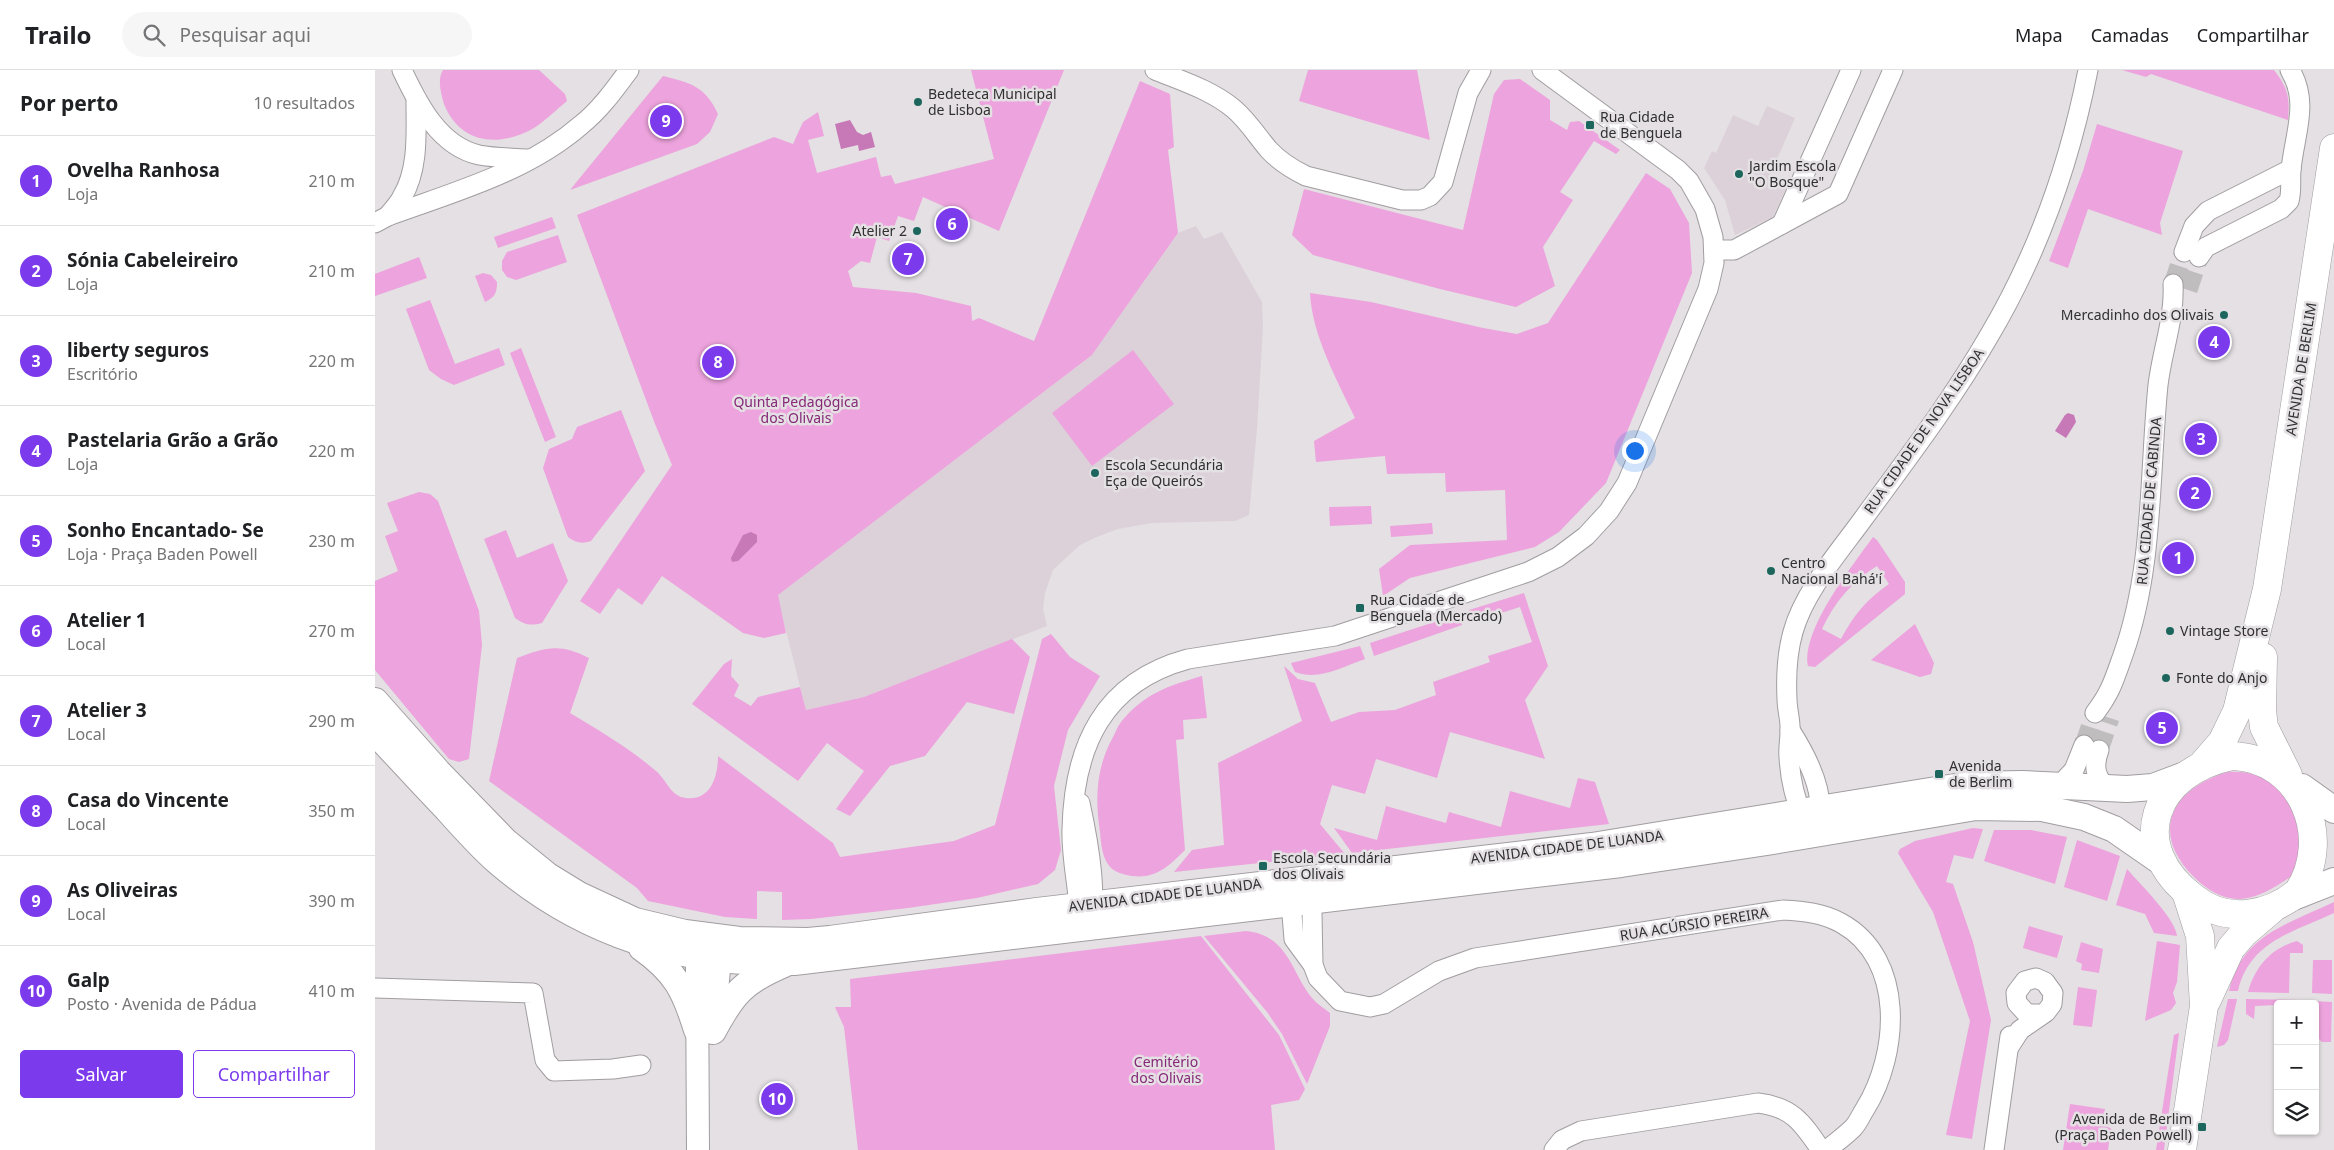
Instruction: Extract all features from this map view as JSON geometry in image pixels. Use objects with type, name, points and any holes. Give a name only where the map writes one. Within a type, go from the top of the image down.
[{"type":"main road","name":"AVENIDA DE BERLIM","points":[[2193,770],[2222,742],[2237,712],[2267,589],[2334,148]]},
{"type":"main road","name":"AVENIDA DE BERLIM","points":[[2267,589],[2262,711],[2264,726],[2270,742],[2295,781]]},
{"type":"main road","name":"AVENIDA CIDADE DE LUANDA","points":[[375,701],[445,780],[505,842],[548,876],[579,895],[710,952],[767,942],[808,941],[1087,912],[1301,894],[1599,845],[1813,819],[1977,807],[2042,808],[2084,818],[2105,825],[2163,863]]},
{"type":"main road","name":"AVENIDA CIDADE DE LUANDA","points":[[375,732],[497,860],[536,891],[597,926],[656,948],[710,952],[788,962],[1087,912]]},
{"type":"main road","points":[[2334,810],[2295,781],[2259,759],[2244,756],[2218,759],[2193,770],[2171,788],[2161,801],[2156,814],[2155,833],[2163,863],[2186,892],[2212,910],[2222,913],[2245,914],[2282,903],[2334,881]]},
{"type":"main road","name":"AVENIDA CIDADE DE LUANDA","points":[[1813,819],[1967,785],[1995,784],[2109,789],[2153,787],[2193,770]]},
{"type":"main road","points":[[2204,1006],[2231,948],[2244,933],[2317,872],[2324,859],[2326,846],[2323,819],[2315,803],[2295,781]]},
{"type":"main road","points":[[2182,1150],[2204,1006],[2200,936],[2186,892]]},
{"type":"main road","points":[[631,940],[669,970],[705,1031],[743,986],[762,974],[788,962]]},
{"type":"street","points":[[402,70],[416,101],[441,133],[458,148],[479,155],[530,159]]},
{"type":"street","points":[[381,219],[494,177],[562,140],[583,124],[629,70]]},
{"type":"street","points":[[1155,70],[1207,91],[1221,99],[1250,125],[1270,151],[1296,171],[1316,178],[1412,201],[1430,196],[1443,182],[1468,92],[1481,70]]},
{"type":"street","points":[[1087,912],[1085,829],[1076,785],[1084,750],[1100,717],[1111,703],[1128,688],[1154,670],[1189,659],[1335,636],[1528,572],[1573,547],[1598,524],[1627,483],[1708,289],[1714,250],[1711,224],[1698,194],[1678,170],[1542,70]]},
{"type":"street","points":[[1782,224],[1851,70]]},
{"type":"street","points":[[1714,250],[1734,250],[1839,194],[1893,70]]},
{"type":"street","name":"RUA CIDADE DE NOVA LISBOA","points":[[1813,819],[1804,752],[1790,730],[1787,700],[1788,668],[1793,632],[1810,596],[1831,563],[1961,382],[2016,286],[2057,186],[2082,103],[2088,70]]},
{"type":"street","points":[[2290,70],[2299,89],[2301,101],[2291,169],[2290,198],[2285,207],[2191,255],[2193,226],[2207,211],[2291,169]]},
{"type":"street","points":[[381,219],[402,197],[410,179],[417,144],[416,101]]},
{"type":"street","name":"RUA CIDADE DE CABINDA","points":[[2102,715],[2141,593],[2161,360],[2174,306],[2181,287]]},
{"type":"street","points":[[2059,786],[2075,770],[2091,748],[2096,771],[2103,784],[2109,789]]},
{"type":"street","name":"RUA ACÚRSIO PEREIRA","points":[[1301,894],[1294,940],[1313,965],[1317,978],[1340,1001],[1370,1007],[1384,1004],[1439,971],[1475,958],[1783,910],[1808,911],[1841,923],[1868,945],[1884,974],[1892,1018],[1886,1062],[1876,1092],[1853,1128],[1827,1150]]},
{"type":"street","points":[[698,1150],[699,1100],[710,952]]},
{"type":"street","points":[[1994,1150],[2016,993],[2019,986],[2030,979],[2045,982],[2051,988],[2053,999],[2049,1008],[2020,1030],[2009,1047]]},
{"type":"street","points":[[375,988],[533,993],[545,1060],[554,1071],[613,1069],[641,1065]]},
{"type":"street","points":[[2016,993],[2017,1003],[2022,1012],[2032,1016],[2042,1014]]},
{"type":"street","points":[[1554,1150],[1562,1140],[1581,1131],[1758,1103],[1777,1105],[1793,1114],[1821,1150]]},
{"type":"shaded area","name":"Jardim Escola \"O Bosque\"","points":[[1767,106],[1795,118],[1768,180],[1786,188],[1773,217],[1735,235],[1725,200],[1704,168],[1712,151],[1716,153],[1733,115],[1758,126]]},
{"type":"shaded area","points":[[850,120],[857,132],[863,135],[871,132],[875,147],[859,151],[858,145],[841,149],[835,124]]},
{"type":"shaded area","name":"Escola Secundária Eça de Queirós","points":[[1196,226],[1204,239],[1222,232],[1262,302],[1263,327],[1257,429],[1249,515],[1235,521],[1152,523],[1118,529],[1099,536],[1080,545],[1053,570],[1045,593],[1043,609],[1047,626],[864,697],[806,710],[777,595],[1092,355],[1178,233]]},
{"type":"shaded area","points":[[2068,413],[2074,415],[2076,422],[2066,438],[2055,431]]},
{"type":"shaded area","points":[[751,532],[757,535],[757,542],[738,561],[732,562],[731,558],[743,535]]},
{"type":"green space","points":[[443,70],[539,70],[565,94],[567,101],[534,128],[521,134],[494,140],[482,138],[470,134],[451,117],[444,104],[441,91],[440,78]]},
{"type":"green space","name":"Quinta Pedagógica dos Olivais","points":[[971,70],[1064,70],[999,231],[923,197],[914,221],[898,216],[889,241],[877,237],[870,263],[861,261],[848,271],[853,287],[916,293],[971,306],[972,321],[979,318],[1034,341],[1140,81],[1170,94],[1174,147],[1168,150],[1178,233],[1092,355],[778,595],[786,633],[764,638],[743,633],[662,576],[642,605],[618,588],[600,614],[580,601],[672,465],[577,215],[774,137],[793,144],[803,122],[818,112],[824,136],[808,140],[817,173],[876,157],[881,177],[891,175],[895,184],[994,159]]},
{"type":"green space","points":[[1308,70],[1417,70],[1430,140],[1299,101]]},
{"type":"green space","points":[[2122,70],[2274,70],[2287,93],[2289,105],[2288,120],[2151,74],[2146,77]]},
{"type":"green space","points":[[663,76],[696,87],[708,97],[718,114],[710,132],[697,144],[570,190]]},
{"type":"green space","points":[[1520,79],[1550,100],[1550,120],[1567,130],[1570,122],[1579,121],[1620,150],[1616,154],[1594,141],[1560,192],[1573,200],[1543,247],[1555,286],[1516,307],[1313,255],[1292,235],[1304,189],[1463,230],[1494,94],[1504,80]]},
{"type":"green space","points":[[2097,124],[2183,151],[2160,223],[2162,235],[2088,209],[2068,268],[2049,261],[2083,171]]},
{"type":"green space","points":[[1646,173],[1670,189],[1689,223],[1692,273],[1606,483],[1559,532],[1535,547],[1410,578],[1383,596],[1379,569],[1410,545],[1507,540],[1505,490],[1446,492],[1445,473],[1387,474],[1385,456],[1316,462],[1314,441],[1355,418],[1320,341],[1315,325],[1310,293],[1371,302],[1517,334],[1548,323]]},
{"type":"green space","points":[[552,217],[556,228],[498,248],[494,237]]},
{"type":"green space","points":[[558,235],[567,262],[516,280],[507,277],[502,270],[502,261],[507,252]]},
{"type":"green space","points":[[419,257],[427,278],[375,296],[375,274]]},
{"type":"green space","points":[[483,273],[491,275],[497,282],[495,294],[485,302],[475,276]]},
{"type":"green space","points":[[430,300],[455,364],[499,348],[505,365],[454,385],[441,379],[429,370],[406,309]]},
{"type":"green space","points":[[521,348],[556,437],[545,442],[510,353]]},
{"type":"green space","points":[[1133,350],[1174,404],[1092,466],[1052,413]]},
{"type":"green space","points":[[621,410],[645,471],[591,541],[576,542],[568,537],[543,468],[549,449],[572,439],[577,427]]},
{"type":"green space","points":[[419,492],[430,494],[438,501],[479,611],[482,645],[469,759],[459,762],[449,759],[375,670],[375,581],[398,571],[385,536],[398,531],[387,503]]},
{"type":"green space","points":[[1371,506],[1372,524],[1330,526],[1329,507]]},
{"type":"green space","points":[[1432,523],[1433,534],[1391,537],[1390,526]]},
{"type":"green space","points":[[506,530],[517,558],[553,543],[568,581],[542,623],[528,624],[515,618],[484,539]]},
{"type":"green space","points":[[1873,537],[1877,540],[1905,582],[1905,594],[1815,667],[1808,666],[1808,651],[1812,635],[1820,617],[1830,598]],"holes":[[[1877,566],[1889,584],[1861,608],[1841,639],[1822,629],[1832,610],[1845,593],[1868,572]]]},
{"type":"green space","points":[[1524,593],[1548,666],[1525,700],[1545,759],[1450,732],[1437,778],[1376,759],[1365,794],[1332,785],[1320,824],[1345,854],[1174,872],[1192,850],[1224,845],[1218,763],[1302,721],[1284,666],[1298,679],[1315,683],[1331,722],[1359,712],[1395,710],[1436,695],[1433,682],[1490,662],[1488,656],[1532,642],[1520,607],[1473,622],[1469,610]]},
{"type":"green space","points":[[1459,614],[1462,625],[1374,656],[1370,643]]},
{"type":"green space","points":[[1915,624],[1934,663],[1931,674],[1920,677],[1871,660]]},
{"type":"green space","points":[[1051,634],[1070,657],[1100,676],[1068,730],[1054,786],[1061,850],[1055,870],[1038,884],[977,898],[908,908],[811,919],[782,920],[782,892],[757,891],[757,919],[725,917],[648,901],[637,888],[489,781],[517,658],[545,649],[570,650],[589,658],[570,713],[635,755],[660,774],[673,791],[681,797],[695,798],[702,796],[707,791],[717,771],[718,756],[833,843],[840,857],[954,841],[995,825],[1042,639]]},
{"type":"green space","points":[[1012,639],[1030,657],[1014,714],[967,702],[925,756],[890,766],[850,816],[836,809],[864,771],[827,743],[798,781],[692,704],[724,664],[732,659],[731,676],[739,685],[734,696],[751,706],[758,697],[800,687],[806,710],[864,697]]},
{"type":"green space","points":[[1360,646],[1365,659],[1322,674],[1313,675],[1295,672],[1291,663]]},
{"type":"green space","points":[[1202,676],[1207,718],[1183,720],[1184,739],[1176,740],[1185,850],[1168,866],[1155,873],[1129,876],[1118,872],[1111,868],[1104,856],[1098,819],[1098,784],[1107,750],[1120,724],[1139,704],[1168,687]]},
{"type":"green space","points":[[2228,772],[2243,772],[2266,780],[2284,794],[2308,824],[2293,875],[2262,893],[2241,899],[2221,896],[2204,886],[2194,877],[2180,860],[2172,843],[2170,828],[2173,813],[2181,800],[2193,789],[2209,779]]},
{"type":"green space","points":[[1578,778],[1595,782],[1609,824],[1352,853],[1334,828],[1377,840],[1386,806],[1446,823],[1449,812],[1501,827],[1510,791],[1570,808]]},
{"type":"green space","points":[[1973,828],[1983,829],[1973,859],[1954,855],[1946,882],[1953,884],[1973,942],[1991,1020],[1972,1139],[1946,1135],[1970,1021],[1933,912],[1898,853],[1900,849],[1915,841]]},
{"type":"green space","points":[[1994,830],[2031,830],[2067,837],[2055,884],[1984,861]]},
{"type":"green space","points":[[2077,840],[2120,856],[2107,901],[2064,887]]},
{"type":"green space","points":[[2127,869],[2164,911],[2177,936],[2154,933],[2145,914],[2116,905]]},
{"type":"green space","points":[[2334,902],[2334,913],[2289,933],[2262,950],[2244,974],[2238,991],[2229,991],[2235,972],[2255,944],[2284,925]]},
{"type":"green space","points":[[2029,926],[2063,936],[2057,958],[2023,948]]},
{"type":"green space","points":[[1246,931],[1260,934],[1280,947],[1312,998],[1330,1013],[1330,1026],[1307,1084],[1282,1034],[1267,1012],[1204,936]]},
{"type":"green space","name":"Cemitério dos Olivais","points":[[1201,936],[1279,1035],[1305,1089],[1299,1100],[1271,1105],[1275,1150],[858,1150],[844,1027],[835,1007],[851,1007],[850,979]]},
{"type":"green space","points":[[2157,941],[2180,945],[2177,982],[2173,993],[2176,1003],[2171,1010],[2145,1021]]},
{"type":"green space","points":[[2297,941],[2303,945],[2303,953],[2290,953],[2289,993],[2248,992],[2255,974],[2265,960],[2279,948]]},
{"type":"green space","points":[[2081,942],[2103,949],[2099,973],[2081,970],[2082,964],[2076,961]]},
{"type":"green space","points":[[2313,960],[2332,960],[2332,994],[2312,993]]},
{"type":"green space","points":[[2078,987],[2097,990],[2092,1027],[2073,1025]]},
{"type":"green space","points":[[2228,999],[2237,999],[2228,1040],[2224,1045],[2217,1047]]},
{"type":"green space","points":[[2246,999],[2302,1000],[2274,1000],[2274,1005],[2255,1006],[2254,1019],[2246,1014]]},
{"type":"green space","points":[[2319,1001],[2332,1002],[2331,1042],[2322,1042],[2319,1039]]},
{"type":"green space","points":[[2179,1033],[2164,1150],[2156,1150],[2174,1035]]},
{"type":"green space","points":[[2070,1104],[2105,1109],[2103,1126],[2111,1128],[2108,1150],[2063,1150]]},
{"type":"tunnel","points":[[2173,284],[2184,252]]},
{"type":"tunnel","points":[[2188,290],[2199,257]]},
{"type":"tunnel","points":[[2084,745],[2095,713]]},
{"type":"tunnel","points":[[2099,750],[2110,718]]},
{"type":"place","name":"Bedeteca Municipal de Lisboa","points":[[918,102]]},
{"type":"place","name":"As Oliveiras","points":[[666,121]]},
{"type":"place","name":"Rua Cidade de Benguela","points":[[1590,125]]},
{"type":"place","name":"Jardim Escola \"O Bosque\"","points":[[1739,174]]},
{"type":"place","name":"Atelier 1","points":[[952,224]]},
{"type":"place","name":"Atelier 2","points":[[917,231]]},
{"type":"place","name":"Atelier 3","points":[[908,259]]},
{"type":"place","name":"Mercadinho dos Olivais","points":[[2224,315]]},
{"type":"place","name":"Pastelaria Grão a Grão","points":[[2214,342]]},
{"type":"place","name":"Casa do Vincente","points":[[718,362]]},
{"type":"place","name":"liberty seguros","points":[[2201,439]]},
{"type":"place","name":"Escola Secundária Eça de Queirós","points":[[1095,473]]},
{"type":"place","name":"Sónia Cabeleireiro","points":[[2195,493]]},
{"type":"place","name":"Ovelha Ranhosa","points":[[2178,558]]},
{"type":"place","name":"Centro Nacional Bahá'í","points":[[1771,571]]},
{"type":"place","name":"Rua Cidade de Benguela (Mercado)","points":[[1360,608]]},
{"type":"place","name":"Vintage Store","points":[[2170,631]]},
{"type":"place","name":"Fonte do Anjo","points":[[2166,678]]},
{"type":"place","name":"Sonho Encantado- Se","points":[[2162,728]]},
{"type":"place","name":"Avenida de Berlim","points":[[1939,774]]},
{"type":"place","name":"Escola Secundária dos Olivais","points":[[1263,866]]},
{"type":"place","name":"Galp","points":[[777,1099]]},
{"type":"place","name":"Avenida de Berlim (Praça Baden Powell)","points":[[2202,1127]]}]
